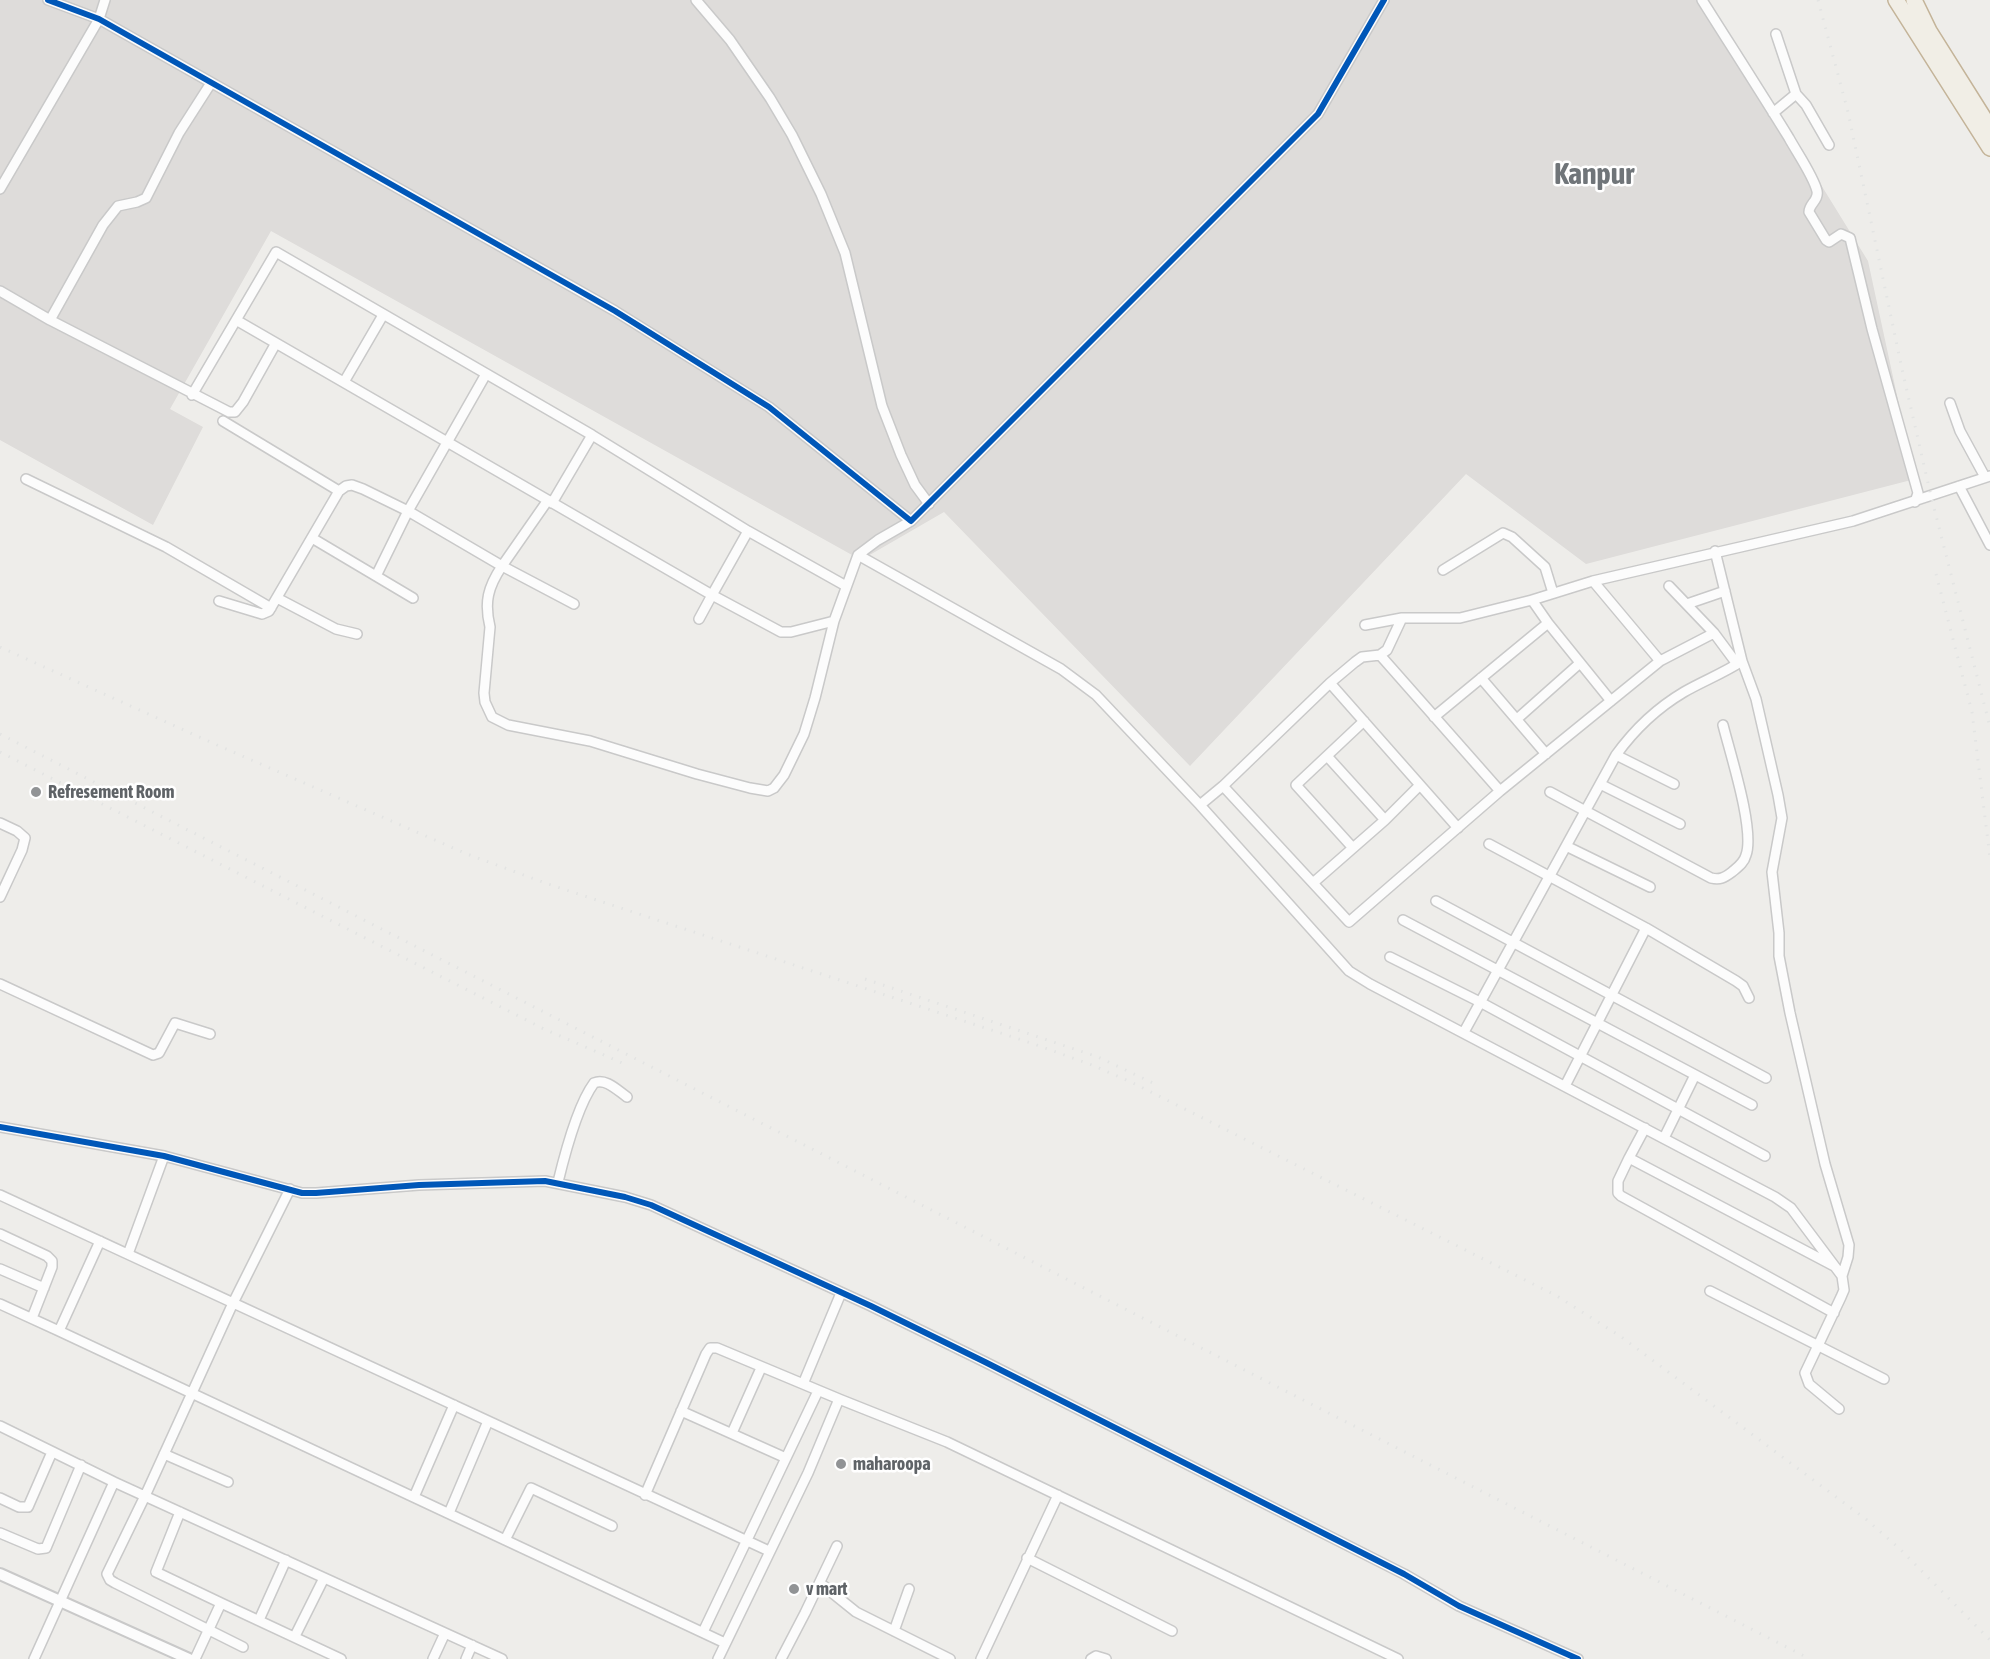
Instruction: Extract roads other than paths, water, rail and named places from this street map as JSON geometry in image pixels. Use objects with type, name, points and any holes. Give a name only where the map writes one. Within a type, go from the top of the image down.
[{"type":"highway","points":[[1896,0],[1990,148]]},
{"type":"highway","points":[[1914,0],[1929,31],[1990,128]]},
{"type":"street","points":[[48,0],[99,19],[615,312],[769,407],[911,521]]},
{"type":"street","points":[[0,189],[99,19],[105,0]]},
{"type":"street","points":[[696,0],[730,40],[770,98],[792,135],[821,194],[845,253],[882,406],[900,455],[915,485],[928,504]]},
{"type":"street","points":[[592,435],[550,502],[491,584],[487,599],[490,627],[484,693],[485,702],[492,717],[508,725],[605,745],[697,774],[760,791],[768,791],[779,782],[797,751],[816,698],[834,621],[858,555],[878,540],[911,521],[1318,114],[1384,0]]},
{"type":"street","points":[[1702,0],[1796,151],[1817,192],[1809,212],[1826,240],[1829,242],[1841,234],[1850,238],[1872,329],[1918,493],[1915,502]]},
{"type":"street","points":[[1776,34],[1796,94],[1806,105],[1829,145]]},
{"type":"street","points":[[50,320],[113,211],[122,204],[142,201],[150,192],[179,133],[211,83]]},
{"type":"street","points":[[1773,112],[1796,94]]},
{"type":"street","points":[[192,395],[276,252],[592,435],[748,531],[846,586]]},
{"type":"street","points":[[0,291],[50,320],[224,411],[235,412],[243,402],[276,343]]},
{"type":"street","points":[[345,382],[383,315]]},
{"type":"street","points":[[236,320],[712,595],[781,632],[791,632],[834,621]]},
{"type":"street","points":[[376,576],[408,511],[486,374]]},
{"type":"street","points":[[1365,625],[1402,618],[1460,618],[1532,600],[1593,581],[1853,520],[1915,502],[1988,476],[1963,437],[1950,403]]},
{"type":"street","points":[[223,421],[339,491]]},
{"type":"street","points":[[26,479],[153,541],[271,608]]},
{"type":"street","points":[[219,601],[262,614],[269,611],[339,491],[352,485],[408,511],[502,566],[574,604]]},
{"type":"street","points":[[1959,486],[1990,544]]},
{"type":"street","points":[[699,619],[748,531]]},
{"type":"street","points":[[1443,570],[1503,533],[1512,537],[1545,567],[1553,593]]},
{"type":"street","points":[[312,538],[413,598]]},
{"type":"street","points":[[1715,551],[1739,663]]},
{"type":"street","points":[[858,555],[1077,680],[1110,708],[1349,972],[1664,1138],[1791,1208],[1840,1273],[1844,1290],[1807,1366],[1806,1378],[1809,1384],[1839,1409]]},
{"type":"street","points":[[1593,581],[1660,661]]},
{"type":"street","points":[[1669,586],[1688,604],[1739,663],[1753,689],[1782,818],[1772,872],[1779,933],[1779,956],[1825,1164],[1849,1245],[1848,1257],[1840,1273]]},
{"type":"street","points":[[1688,604],[1725,591]]},
{"type":"street","points":[[277,598],[336,629],[357,634]]},
{"type":"street","points":[[1532,600],[1611,701]]},
{"type":"street","points":[[1200,805],[1223,786],[1330,683],[1362,657],[1380,655],[1389,648],[1402,618]]},
{"type":"street","points":[[1434,717],[1548,623]]},
{"type":"street","points":[[1223,786],[1348,922],[1500,791],[1660,661],[1714,633]]},
{"type":"street","points":[[1380,655],[1500,791]]},
{"type":"street","points":[[1516,719],[1580,663]]},
{"type":"street","points":[[1464,1032],[1616,755],[1640,725],[1674,699],[1739,663]]},
{"type":"street","points":[[1481,678],[1546,754]]},
{"type":"street","points":[[1330,683],[1458,828]]},
{"type":"street","points":[[1353,848],[1296,785],[1364,721]]},
{"type":"street","points":[[1550,792],[1711,878],[1723,879],[1741,866],[1746,858],[1749,838],[1723,724]]},
{"type":"street","points":[[1616,755],[1674,784]]},
{"type":"street","points":[[1327,756],[1385,820]]},
{"type":"street","points":[[1600,784],[1680,824]]},
{"type":"street","points":[[1313,883],[1385,820],[1420,785]]},
{"type":"street","points":[[0,823],[22,834],[24,838],[22,850],[0,897]]},
{"type":"street","points":[[1489,844],[1646,928],[1736,981],[1743,987],[1749,998]]},
{"type":"street","points":[[1566,846],[1650,887]]},
{"type":"street","points":[[1436,901],[1766,1078]]},
{"type":"street","points":[[1403,920],[1752,1105]]},
{"type":"street","points":[[1565,1086],[1646,928]]},
{"type":"street","points":[[1390,957],[1480,1002],[1765,1156]]},
{"type":"street","points":[[0,984],[153,1055],[159,1053],[175,1023],[210,1034]]},
{"type":"street","points":[[1664,1138],[1695,1075]]},
{"type":"street","points":[[558,1182],[580,1113],[594,1083],[599,1080],[606,1082],[627,1097]]},
{"type":"street","points":[[0,1127],[164,1156],[290,1189],[316,1193],[459,1182],[538,1181],[558,1182],[651,1205],[985,1362],[1404,1574],[1459,1606],[1578,1659]]},
{"type":"street","points":[[1645,1128],[1618,1180],[1618,1193],[1621,1196],[1834,1313]]},
{"type":"street","points":[[128,1254],[164,1156]]},
{"type":"street","points":[[1629,1158],[1840,1273]]},
{"type":"street","points":[[243,1647],[107,1578],[109,1568],[145,1496],[233,1303],[290,1189]]},
{"type":"street","points":[[0,1195],[769,1551]]},
{"type":"street","points":[[0,1234],[47,1256],[53,1263],[32,1318]]},
{"type":"street","points":[[59,1331],[100,1241]]},
{"type":"street","points":[[0,1269],[44,1288]]},
{"type":"street","points":[[1710,1291],[1884,1379]]},
{"type":"street","points":[[802,1384],[841,1293]]},
{"type":"street","points":[[0,1304],[725,1643]]},
{"type":"street","points":[[645,1495],[706,1354],[710,1348],[717,1348],[761,1368],[948,1442],[1398,1659]]},
{"type":"street","points":[[732,1433],[761,1368]]},
{"type":"street","points":[[703,1632],[818,1391]]},
{"type":"street","points":[[718,1659],[808,1473],[839,1399]]},
{"type":"street","points":[[414,1497],[454,1405]]},
{"type":"street","points":[[681,1411],[786,1458]]},
{"type":"street","points":[[448,1513],[488,1421]]},
{"type":"street","points":[[0,1426],[114,1482],[502,1659]]},
{"type":"street","points":[[0,1498],[19,1507],[28,1507],[52,1452]]},
{"type":"street","points":[[164,1454],[228,1482]]},
{"type":"street","points":[[0,1533],[38,1550],[46,1548],[81,1465]]},
{"type":"street","points":[[34,1659],[114,1482]]},
{"type":"street","points":[[505,1540],[531,1488],[612,1526]]},
{"type":"street","points":[[981,1659],[1058,1495]]},
{"type":"street","points":[[180,1512],[156,1572],[341,1659]]},
{"type":"street","points":[[781,1659],[837,1546]]},
{"type":"street","points":[[1027,1558],[1172,1631]]},
{"type":"street","points":[[259,1620],[286,1560]]},
{"type":"street","points":[[0,1574],[189,1659]]},
{"type":"street","points":[[295,1636],[324,1578]]},
{"type":"street","points":[[820,1583],[856,1612],[950,1659]]},
{"type":"street","points":[[894,1631],[909,1590]]},
{"type":"street","points":[[195,1659],[221,1602]]},
{"type":"street","points":[[433,1659],[445,1633]]},
{"type":"street","points":[[466,1659],[472,1645]]},
{"type":"street","points":[[1091,1659],[1098,1656],[1106,1659]]},
{"type":"railway","points":[[1818,0],[1848,112],[1931,496],[1990,727]]},
{"type":"railway","points":[[1936,574],[1972,712],[1990,858]]},
{"type":"railway","points":[[0,647],[467,854],[548,884],[1034,1044],[1133,1083],[1557,1296],[1620,1336],[1867,1520],[1901,1550],[1990,1640]]},
{"type":"railway","points":[[0,734],[1810,1659]]},
{"type":"railway","points":[[0,752],[544,1029],[627,1065]]},
{"type":"railway","points":[[865,979],[1098,1057],[1153,1083]]},
{"type":"place","name":"Refresement Room","points":[[36,792]]},
{"type":"place","name":"maharoopa","points":[[841,1464]]},
{"type":"place","name":"v mart","points":[[794,1589]]},
{"type":"district","name":"Kanpur","points":[[1594,175]]}]
